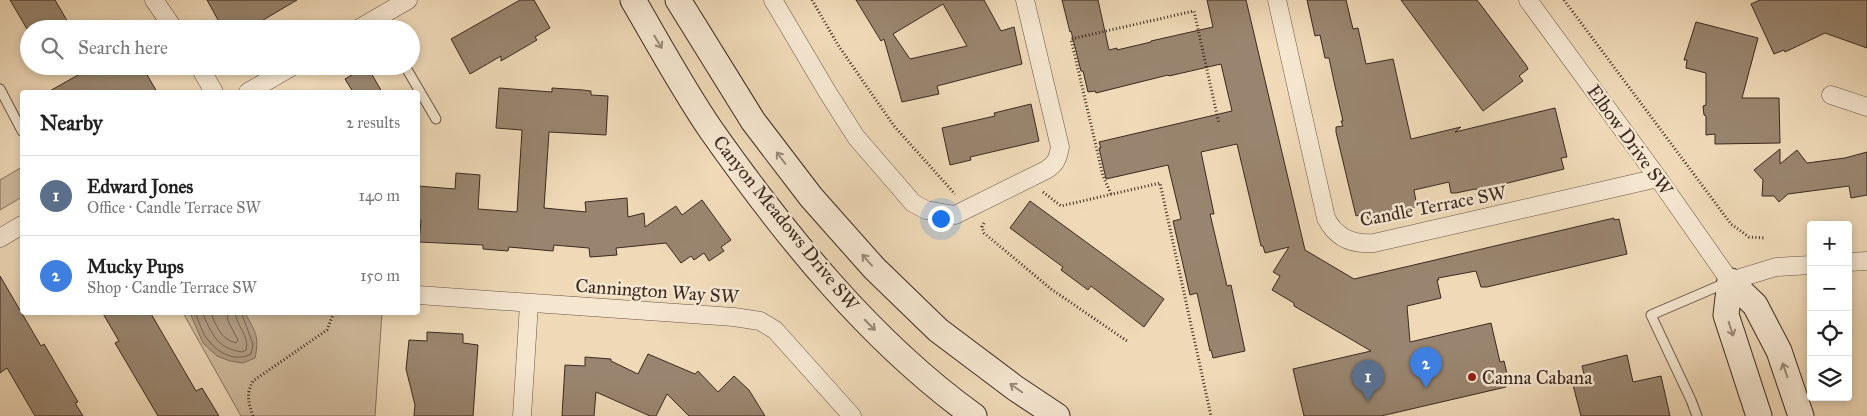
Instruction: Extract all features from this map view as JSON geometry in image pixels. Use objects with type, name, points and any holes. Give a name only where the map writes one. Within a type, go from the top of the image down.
[{"type":"main road","name":"Canyon Meadows Drive SW","points":[[633,0],[710,129],[775,215],[837,292],[895,350],[953,401],[974,416]]},
{"type":"main road","name":"Canyon Meadows Drive SW","points":[[678,0],[753,121],[811,197],[874,268],[938,330],[1015,388],[1057,416]]},
{"type":"main road","points":[[1730,281],[1726,315],[1759,416]]},
{"type":"main road","name":"Elbow Drive SW","points":[[1730,281],[1755,305],[1779,351],[1801,416]]},
{"type":"street","points":[[154,0],[168,20]]},
{"type":"street","points":[[773,0],[828,94],[856,136],[913,203],[932,212],[955,215],[1046,170],[1053,166],[1058,158],[1060,147],[1024,0]]},
{"type":"street","name":"Candle Terrace SW","points":[[1276,0],[1326,218],[1330,226],[1344,239],[1363,244],[1374,243],[1658,178]]},
{"type":"street","name":"Elbow Drive SW","points":[[1528,0],[1658,178],[1730,281]]},
{"type":"street","points":[[384,20],[403,1]]},
{"type":"street","points":[[204,75],[213,90]]},
{"type":"street","points":[[251,90],[277,75]]},
{"type":"street","points":[[1831,95],[1867,107]]},
{"type":"street","points":[[0,238],[20,226]]},
{"type":"street","points":[[1852,262],[1867,261]]},
{"type":"street","points":[[1730,281],[1776,267],[1807,265]]},
{"type":"street","name":"Cannington Way SW","points":[[420,295],[734,317],[760,321],[775,330],[852,416]]},
{"type":"street","points":[[522,416],[529,304]]},
{"type":"lane","points":[[410,75],[419,90]]},
{"type":"lane","points":[[0,89],[20,126]]},
{"type":"lane","points":[[420,92],[436,119]]},
{"type":"lane","points":[[1697,416],[1651,316],[1730,281]]},
{"type":"path","points":[[812,0],[838,45],[894,126],[958,198]]},
{"type":"path","points":[[1564,0],[1731,224],[1749,237],[1764,238]]},
{"type":"path","points":[[1111,194],[1104,176],[1071,39],[1194,11],[1220,124]]},
{"type":"path","points":[[1042,191],[1061,206],[1160,183],[1211,416]]},
{"type":"path","points":[[985,220],[982,227],[984,233],[1051,289],[1127,341]]},
{"type":"path","points":[[252,416],[248,402],[248,391],[253,380],[327,330],[333,315]]},
{"type":"shaded area","points":[[20,168],[20,198],[0,210],[0,180]]},
{"type":"shaded area","points":[[184,315],[382,315],[375,416],[241,416]]},
{"type":"water","points":[[191,315],[246,315],[257,339],[255,358],[243,363],[217,356],[203,343]]},
{"type":"building","points":[[10,0],[55,0],[67,20],[22,20]]},
{"type":"building","points":[[207,0],[297,0],[263,20],[218,20]]},
{"type":"building","points":[[520,0],[534,0],[550,28],[535,37],[537,40],[501,61],[501,56],[470,74],[451,39]]},
{"type":"building","points":[[856,0],[984,0],[1001,31],[1014,27],[1022,64],[937,86],[939,94],[902,102],[884,39],[881,41]],"holes":[[[943,4],[967,46],[910,59],[893,34]]]},
{"type":"building","points":[[1062,0],[1098,0],[1109,50],[1117,48],[1117,50],[1213,27],[1207,0],[1246,0],[1305,250],[1354,279],[1614,218],[1614,220],[1619,219],[1627,254],[1487,287],[1481,287],[1476,271],[1438,278],[1441,298],[1407,306],[1410,342],[1491,323],[1500,362],[1504,361],[1509,382],[1505,382],[1506,387],[1381,416],[1304,416],[1293,369],[1371,351],[1294,306],[1294,303],[1272,290],[1280,276],[1273,272],[1289,247],[1265,253],[1263,246],[1261,246],[1237,144],[1201,152],[1214,214],[1210,214],[1227,286],[1231,285],[1245,351],[1213,358],[1210,351],[1197,293],[1190,295],[1173,221],[1181,219],[1168,165],[1106,179],[1099,142],[1232,111],[1221,64],[1096,93],[1095,91],[1088,92]]},
{"type":"building","points":[[1307,0],[1346,0],[1353,29],[1358,28],[1366,64],[1393,59],[1411,139],[1461,127],[1455,132],[1555,108],[1567,157],[1561,158],[1564,169],[1480,190],[1475,189],[1456,193],[1451,193],[1449,182],[1414,190],[1417,207],[1368,219],[1367,213],[1356,216],[1336,132],[1336,127],[1343,126],[1341,121],[1343,121],[1329,58],[1325,58],[1320,35],[1315,36]]},
{"type":"building","points":[[1401,0],[1477,0],[1526,65],[1528,69],[1519,76],[1523,81],[1483,111]]},
{"type":"building","points":[[1760,0],[1867,0],[1867,48],[1825,33],[1785,52],[1784,50],[1774,54],[1751,4]]},
{"type":"building","points":[[1696,22],[1758,38],[1742,98],[1779,98],[1780,143],[1715,144],[1715,134],[1706,135],[1706,116],[1704,115],[1703,106],[1706,105],[1706,73],[1686,68],[1687,60],[1684,60]]},
{"type":"building","points":[[78,75],[147,75],[156,90],[52,90]]},
{"type":"building","points":[[352,75],[372,75],[381,90],[352,90],[345,79]]},
{"type":"building","points":[[499,88],[552,92],[552,88],[583,90],[591,91],[591,95],[608,96],[606,135],[549,132],[544,208],[586,212],[585,202],[627,198],[628,217],[644,213],[645,227],[676,206],[682,215],[702,200],[731,240],[721,247],[724,251],[709,261],[704,253],[694,260],[691,256],[681,263],[666,243],[616,248],[617,255],[590,257],[589,248],[554,245],[553,251],[509,247],[508,251],[483,249],[483,245],[420,242],[420,186],[455,189],[456,173],[480,175],[478,209],[517,212],[522,130],[496,128]]},
{"type":"building","points":[[1031,104],[1039,141],[970,157],[971,160],[950,165],[942,128],[995,116],[994,113]]},
{"type":"building","points":[[1780,149],[1780,164],[1797,150],[1807,163],[1845,158],[1867,152],[1867,195],[1851,198],[1849,186],[1788,194],[1779,202],[1774,196],[1762,196],[1763,180],[1754,170]]},
{"type":"building","points":[[1030,201],[1164,299],[1144,327],[1091,286],[1088,290],[1061,270],[1063,267],[1010,228]]},
{"type":"building","points":[[0,276],[20,310],[20,315],[23,315],[41,346],[44,344],[78,402],[75,403],[83,416],[35,416],[7,368],[0,373]]},
{"type":"building","points":[[104,315],[152,315],[196,391],[202,388],[219,416],[158,416],[115,343],[119,341]]},
{"type":"building","points":[[427,332],[463,334],[463,343],[478,345],[473,416],[414,416],[415,405],[406,369],[409,340],[427,341]]},
{"type":"building","points":[[648,354],[695,374],[698,371],[718,392],[734,376],[749,390],[765,416],[689,416],[667,394],[656,416],[650,416],[596,392],[594,416],[562,416],[565,365],[585,366],[585,357],[611,359],[611,361],[638,374]]},
{"type":"building","points":[[1627,355],[1633,382],[1661,376],[1670,416],[1581,416],[1573,385],[1586,382],[1582,366]]},
{"type":"place","name":"Canna Cabana","points":[[1472,377]]},
{"type":"place","name":"Mucky Pups","points":[[1426,388]]},
{"type":"place","name":"Edward Jones","points":[[1368,401]]}]
